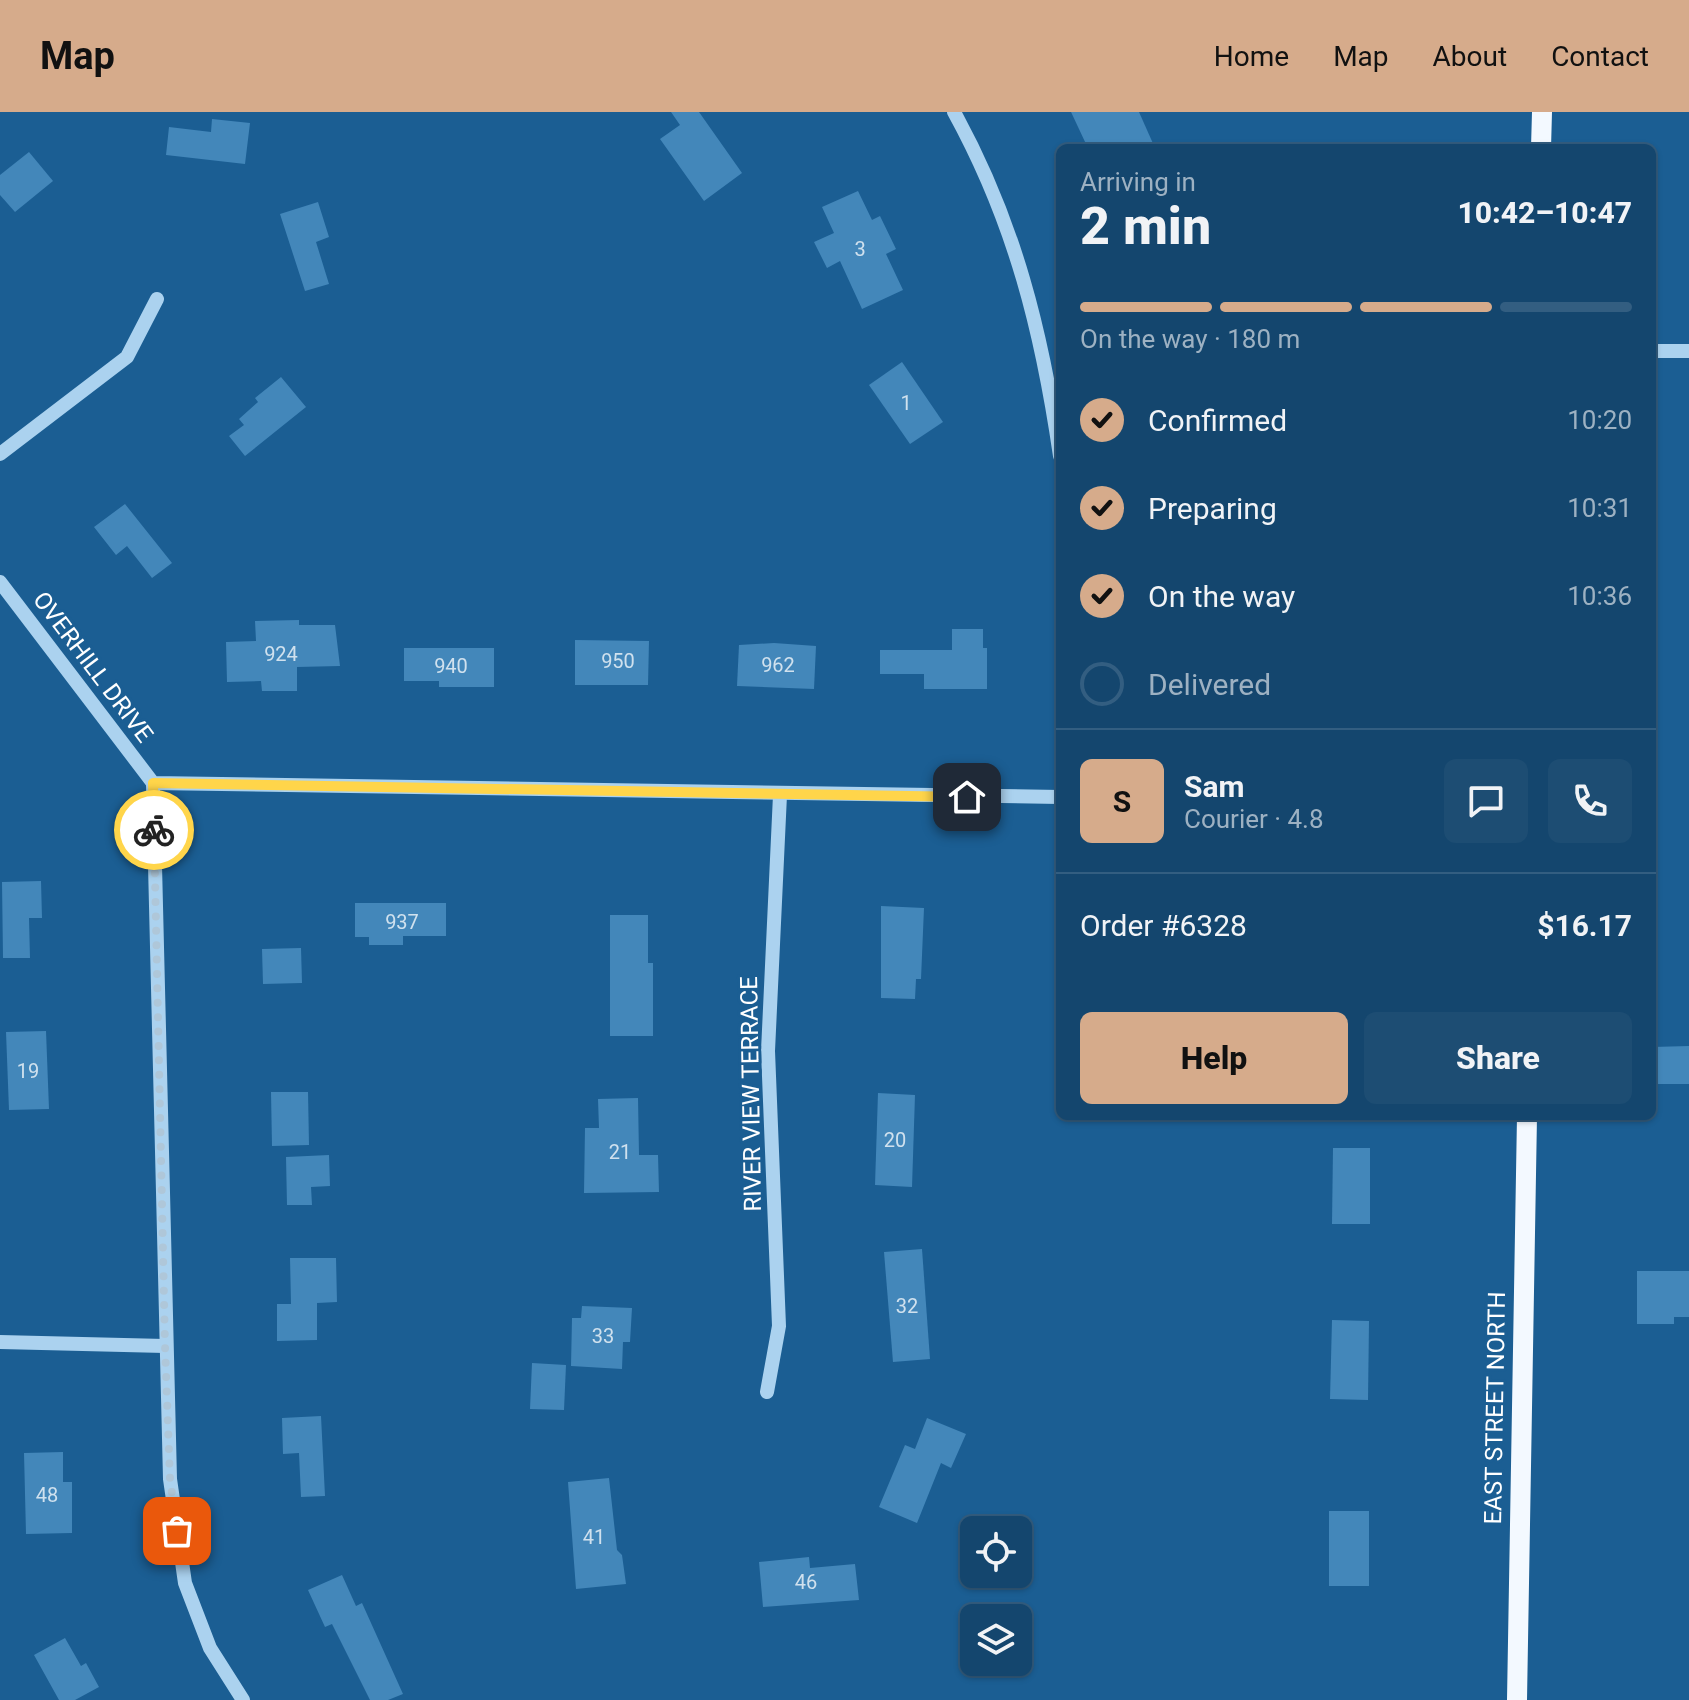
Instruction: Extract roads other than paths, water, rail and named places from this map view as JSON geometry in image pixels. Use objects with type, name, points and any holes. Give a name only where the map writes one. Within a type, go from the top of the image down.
[{"type":"main road","points":[[1541,144],[1542,112]]},
{"type":"main road","name":"EAST STREET NORTH","points":[[1517,1700],[1527,1120]]},
{"type":"street","points":[[954,112],[976,151],[1019,257],[1045,356],[1056,429]]},
{"type":"street","points":[[0,454],[127,357],[157,299]]},
{"type":"street","points":[[1656,351],[1689,351]]},
{"type":"street","name":"OVERHILL DRIVE","points":[[0,582],[153,783]]},
{"type":"street","points":[[243,1700],[210,1648],[185,1583],[170,1479],[153,783],[1056,797]]},
{"type":"street","name":"RIVER VIEW TERRACE","points":[[767,1392],[779,1326],[768,1051],[780,795]]},
{"type":"street","points":[[0,1342],[165,1346]]}]
